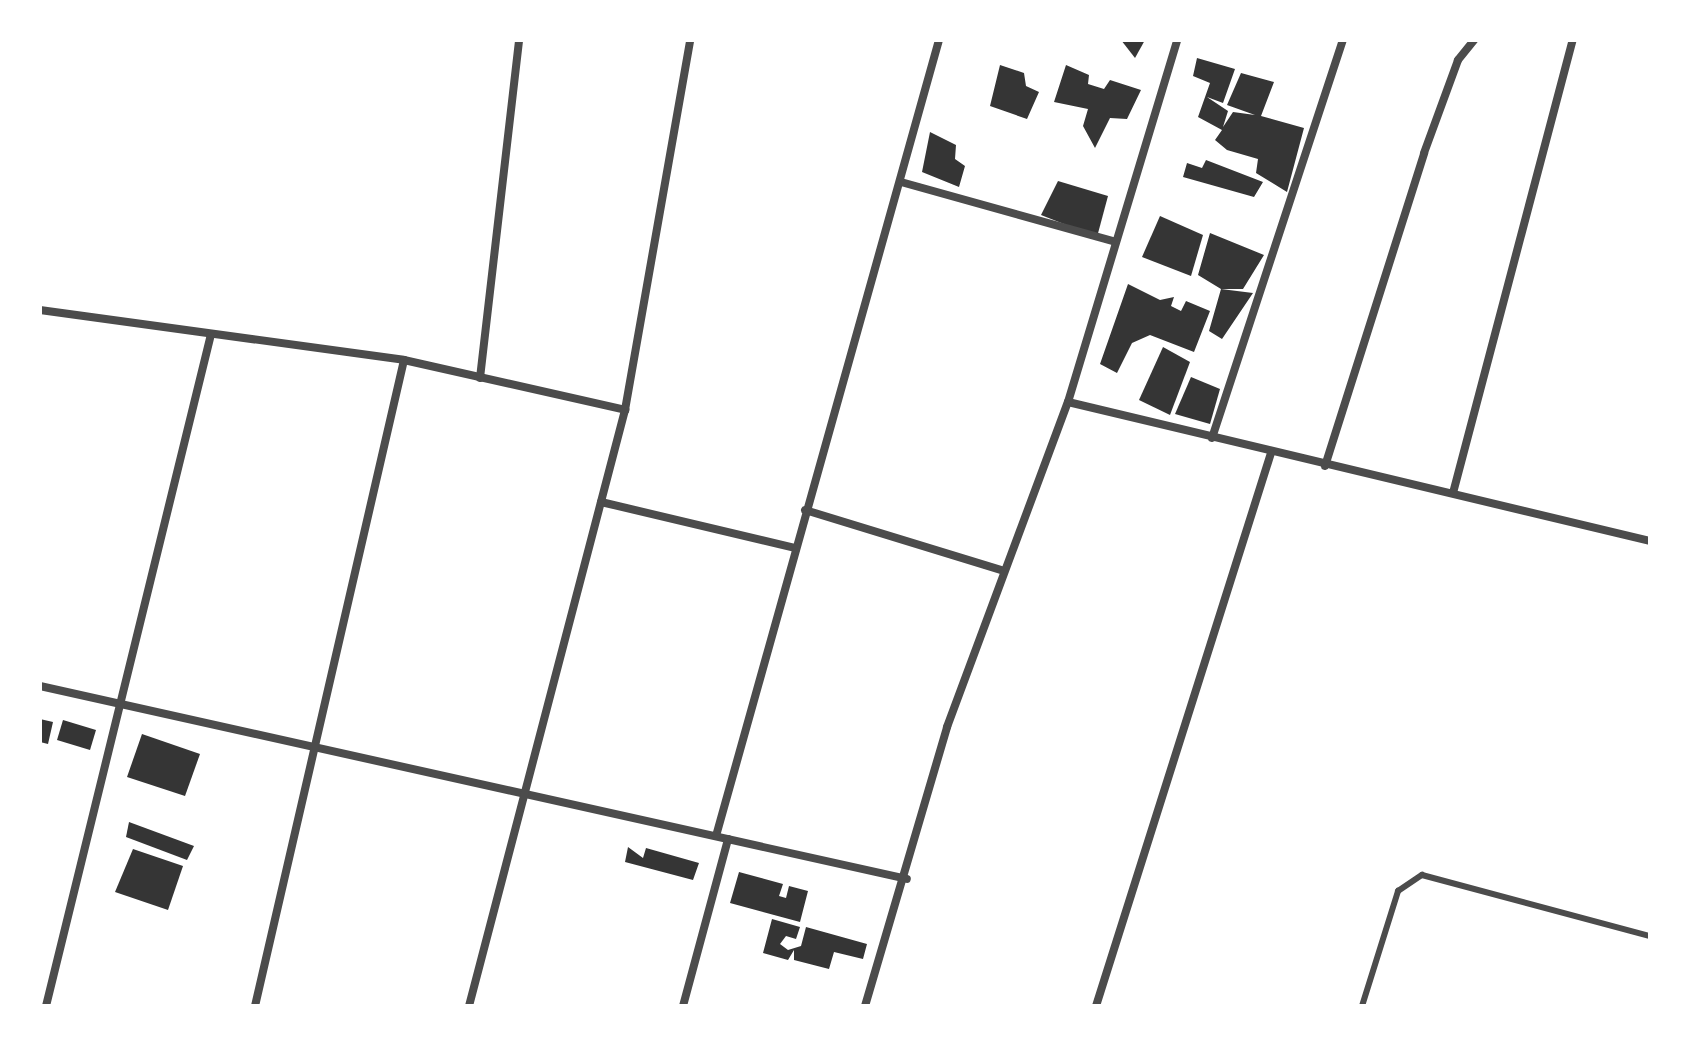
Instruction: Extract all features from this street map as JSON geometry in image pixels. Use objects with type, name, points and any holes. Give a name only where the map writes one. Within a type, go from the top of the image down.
[{"type":"street","points":[[480,378],[519,40]]},
{"type":"street","points":[[469,1006],[529,795],[625,410],[690,40]]},
{"type":"street","points":[[716,836],[939,40]]},
{"type":"street","points":[[865,1006],[907,879],[947,727],[1068,402],[1177,40]]},
{"type":"street","points":[[1212,438],[1343,40]]},
{"type":"street","points":[[1325,466],[1424,153],[1458,60],[1474,40]]},
{"type":"street","points":[[1453,493],[1573,40]]},
{"type":"street","points":[[901,182],[1116,242]]},
{"type":"street","points":[[40,310],[404,360],[625,410]]},
{"type":"street","points":[[46,1006],[211,334]]},
{"type":"street","points":[[255,1006],[404,360]]},
{"type":"street","points":[[1068,402],[1325,466],[1453,493],[1650,541]]},
{"type":"street","points":[[1096,1006],[1271,453]]},
{"type":"street","points":[[601,502],[795,548]]},
{"type":"street","points":[[805,510],[1004,571]]},
{"type":"street","points":[[40,686],[907,879]]},
{"type":"street","points":[[683,1006],[728,839]]},
{"type":"lane","points":[[1362,1006],[1398,891],[1422,875],[1650,936]]},
{"type":"building","points":[[1121,40],[1145,40],[1135,58]]},
{"type":"building","points":[[1197,58],[1235,69],[1223,103],[1207,97],[1228,111],[1223,127],[1233,112],[1255,115],[1227,105],[1241,73],[1274,82],[1261,116],[1304,128],[1287,192],[1256,173],[1258,159],[1227,150],[1215,140],[1222,130],[1198,117],[1210,83],[1193,76]]},
{"type":"building","points":[[1000,65],[1024,73],[1026,86],[1039,92],[1027,119],[990,106]]},
{"type":"building","points":[[1066,65],[1089,75],[1088,84],[1104,89],[1110,80],[1141,90],[1127,119],[1110,118],[1095,148],[1083,126],[1088,109],[1054,102]]},
{"type":"building","points":[[930,132],[956,145],[955,159],[965,166],[959,187],[922,172]]},
{"type":"building","points":[[1206,160],[1263,182],[1254,197],[1183,177],[1187,163],[1202,168]]},
{"type":"building","points":[[1058,181],[1108,196],[1097,237],[1041,215]]},
{"type":"building","points":[[1160,216],[1203,235],[1191,276],[1142,257]]},
{"type":"building","points":[[1210,233],[1264,255],[1243,289],[1221,289],[1198,275]]},
{"type":"building","points":[[1128,284],[1160,300],[1174,297],[1171,306],[1181,311],[1186,301],[1210,311],[1194,352],[1150,335],[1132,343],[1117,373],[1100,364]]},
{"type":"building","points":[[1221,289],[1253,293],[1222,339],[1209,331]]},
{"type":"building","points":[[1163,347],[1190,362],[1170,415],[1139,400]]},
{"type":"building","points":[[1191,377],[1220,389],[1210,424],[1175,414]]},
{"type":"building","points":[[40,719],[53,722],[48,744],[40,742]]},
{"type":"building","points":[[63,720],[96,730],[90,750],[57,740]]},
{"type":"building","points":[[142,734],[200,754],[185,796],[127,777]]},
{"type":"building","points":[[129,822],[194,846],[187,860],[126,837]]},
{"type":"building","points":[[628,847],[643,858],[646,848],[699,863],[693,880],[625,862]]},
{"type":"building","points":[[133,849],[183,866],[168,910],[115,892]]},
{"type":"building","points":[[739,872],[783,884],[779,896],[786,898],[789,886],[808,891],[800,922],[730,903]]},
{"type":"building","points":[[772,919],[800,927],[796,939],[786,936],[780,944],[788,950],[801,946],[806,927],[867,944],[863,959],[834,952],[829,969],[794,960],[794,950],[788,960],[763,953]]}]
